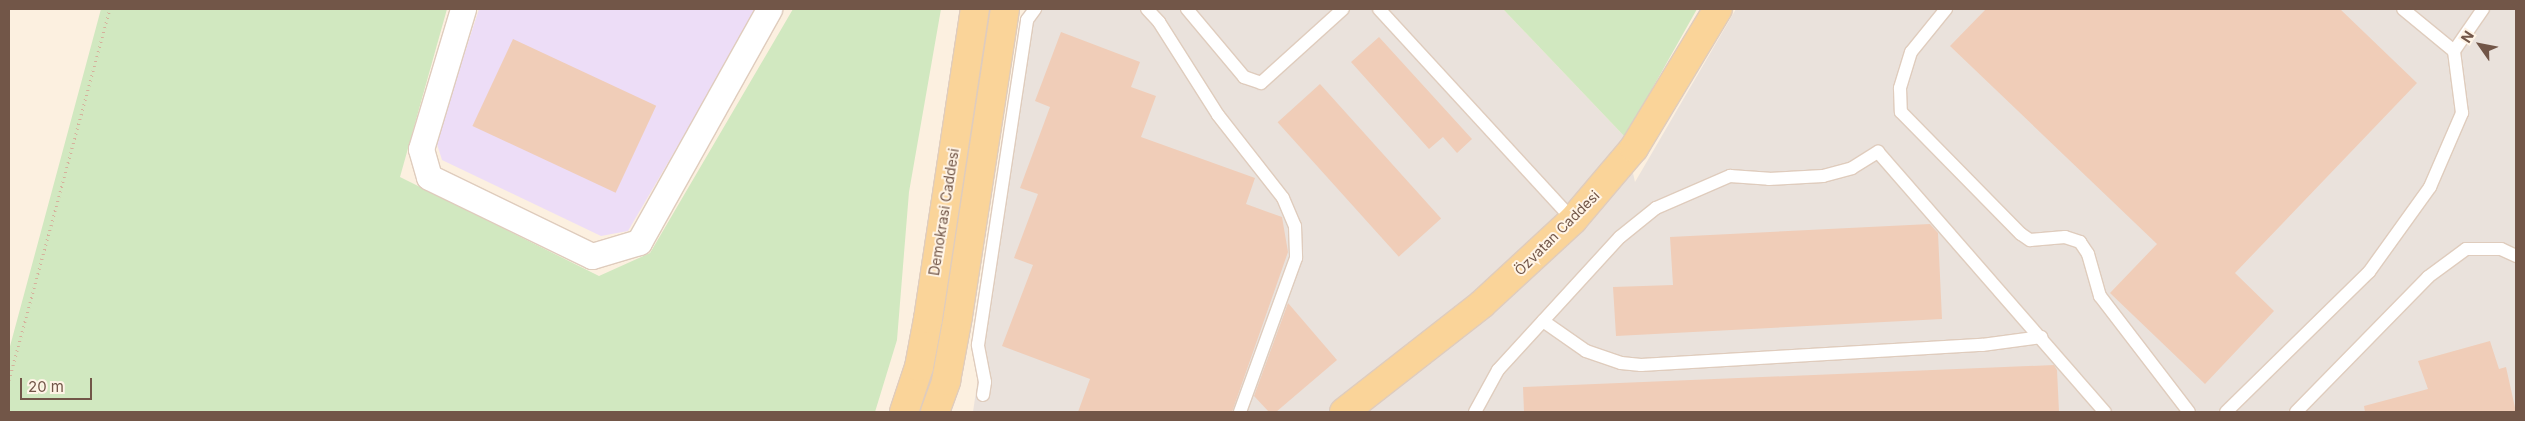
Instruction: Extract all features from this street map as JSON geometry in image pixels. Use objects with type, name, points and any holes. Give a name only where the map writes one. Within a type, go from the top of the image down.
[{"type":"main road","name":"Demokrasi Caddesi","points":[[904,412],[919,367],[928,319],[975,9]]},
{"type":"main road","points":[[935,412],[946,380],[958,316],[1005,9]]},
{"type":"main road","name":"Özvatan Caddesi","points":[[1344,412],[1482,304],[1574,220],[1634,148],[1718,9]]},
{"type":"street","points":[[463,9],[421,149],[429,178],[592,256],[639,242],[769,9]]},
{"type":"lane","points":[[983,395],[985,382],[978,345],[1026,20],[1035,9]]},
{"type":"lane","points":[[1147,9],[1160,22],[1218,115],[1283,198],[1295,226],[1296,258],[1240,412]]},
{"type":"lane","points":[[1187,9],[1244,77],[1261,83],[1343,9]]},
{"type":"lane","points":[[1379,9],[1574,220]]},
{"type":"lane","points":[[1946,9],[1911,52],[1900,88],[1901,112],[2021,234],[2030,240],[2065,237],[2080,242],[2088,254],[2100,296],[2189,412]]},
{"type":"lane","points":[[2403,9],[2454,50]]},
{"type":"lane","points":[[2226,412],[2369,272],[2430,187],[2462,113],[2454,50],[2483,9]]},
{"type":"lane","points":[[1475,412],[1488,384],[1543,321],[1620,237],[1656,208],[1677,197],[1730,176],[1768,178],[1838,173],[1878,152],[2105,412]]},
{"type":"lane","points":[[2296,412],[2428,277],[2466,249],[2501,249],[2516,256]]},
{"type":"lane","points":[[1543,321],[1586,351],[1621,363],[1641,365],[1982,345],[2041,337]]},
{"type":"path","points":[[9,380],[110,9]]},
{"type":"shaded area","points":[[479,9],[758,9],[628,231],[601,236],[442,160],[436,141]]},
{"type":"shaded area","points":[[1032,9],[1503,9],[1625,137],[1635,182],[1736,9],[2516,9],[2516,412],[973,412]]},
{"type":"green space","points":[[101,9],[447,9],[400,177],[599,276],[650,253],[793,9],[941,9],[909,192],[897,340],[875,412],[9,412],[9,350]]},
{"type":"green space","points":[[1503,9],[1697,9],[1625,137]]},
{"type":"building","points":[[1986,9],[2340,9],[2417,83],[2235,273],[2274,311],[2205,384],[2110,293],[2157,244],[1950,46]]},
{"type":"building","points":[[1061,32],[1140,62],[1131,87],[1156,96],[1141,137],[1255,178],[1246,204],[1282,217],[1288,252],[1232,412],[1078,412],[1090,379],[1002,346],[1033,265],[1014,258],[1038,194],[1020,188],[1050,107],[1035,101]]},
{"type":"building","points":[[1379,37],[1472,139],[1457,153],[1443,137],[1429,149],[1351,62]]},
{"type":"building","points":[[513,39],[656,106],[616,193],[472,126]]},
{"type":"building","points":[[1320,84],[1441,219],[1399,257],[1278,122]]},
{"type":"building","points":[[1930,224],[1938,233],[1942,319],[1616,336],[1613,287],[1673,285],[1670,237]]},
{"type":"building","points":[[1288,303],[1337,360],[1276,412],[1269,412],[1254,396]]},
{"type":"building","points":[[2490,341],[2499,369],[2506,367],[2516,412],[2365,412],[2364,406],[2428,389],[2418,361]]},
{"type":"building","points":[[2054,365],[2057,370],[2059,412],[1524,412],[1523,387]]}]
